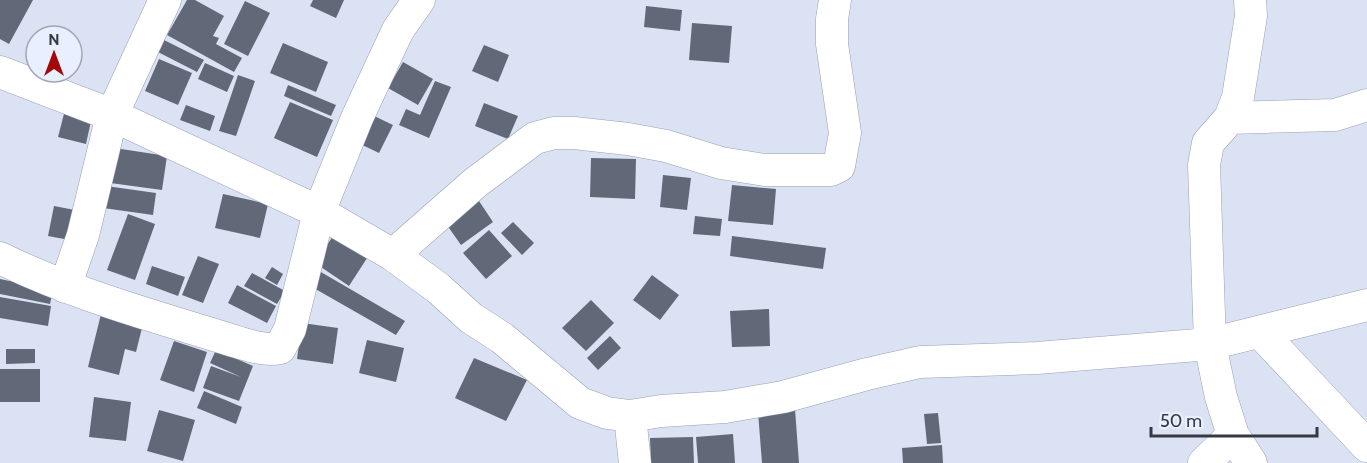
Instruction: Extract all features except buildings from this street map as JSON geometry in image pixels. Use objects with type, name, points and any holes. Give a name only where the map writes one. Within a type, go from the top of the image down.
[{"type":"street","points":[[65,287],[83,235],[112,115],[165,0]]},
{"type":"street","points":[[0,258],[35,276],[65,287],[237,342],[271,350],[280,348],[290,329],[319,212],[357,117],[398,30],[419,0]]},
{"type":"street","points":[[393,255],[475,183],[535,138],[554,133],[628,139],[666,146],[721,163],[765,170],[822,170],[839,166],[845,133],[832,44],[835,0]]},
{"type":"street","points":[[1250,0],[1251,16],[1238,97],[1230,118],[1208,143],[1204,165],[1210,344],[1221,397],[1233,435],[1251,463]]},
{"type":"street","points":[[0,72],[112,115],[319,212],[393,255],[438,288],[471,318],[502,338],[580,403],[607,413],[630,416],[662,411],[725,407],[783,398],[867,374],[920,362],[1037,358],[1210,344],[1367,305]]},
{"type":"street","points":[[1230,118],[1335,115],[1367,105]]},
{"type":"street","points":[[1260,332],[1367,446]]},
{"type":"street","points":[[630,416],[634,463]]},
{"type":"street","points":[[1204,463],[1233,435]]}]
